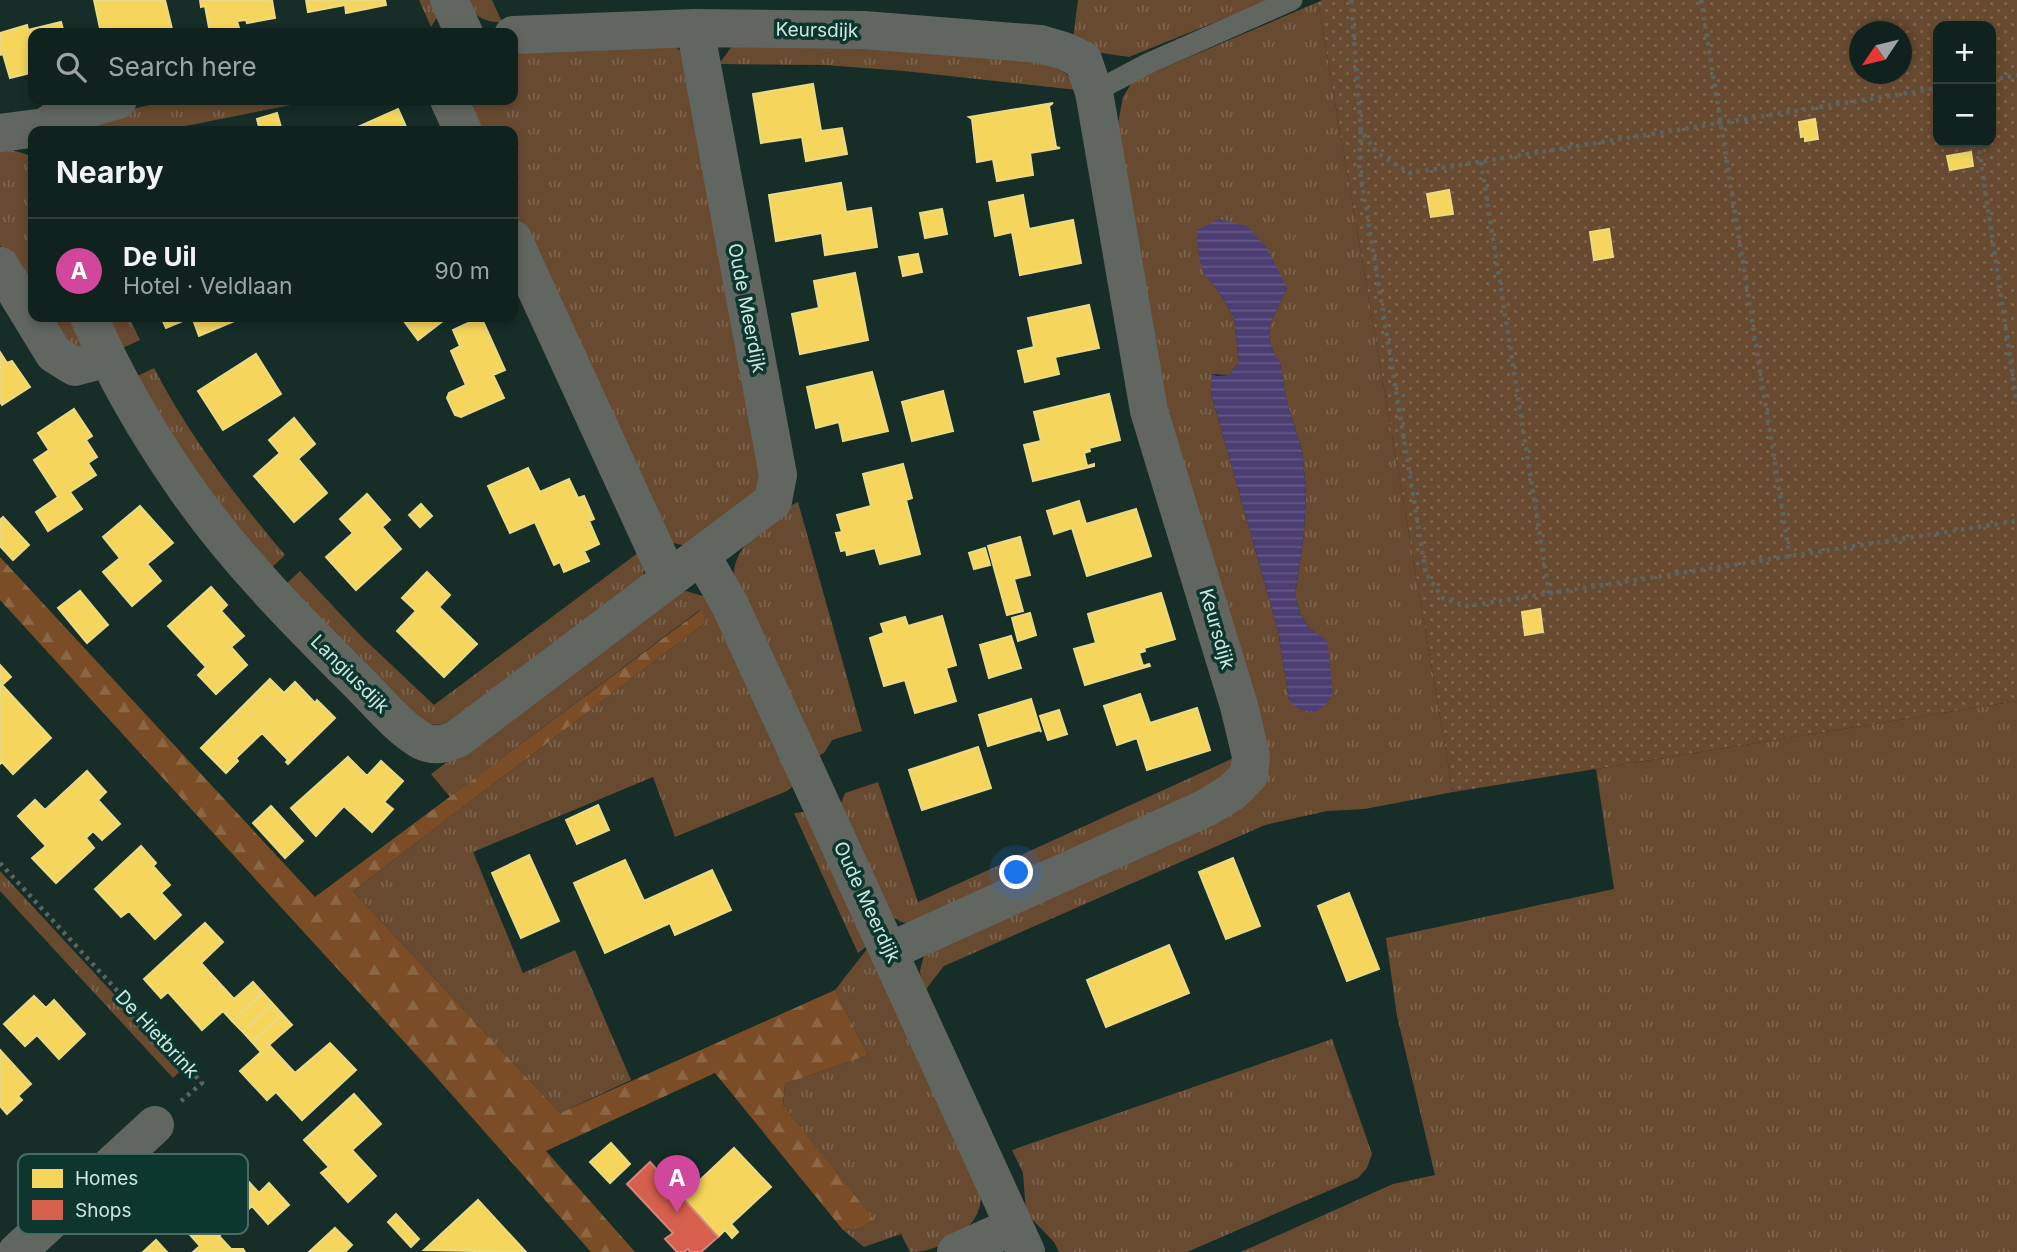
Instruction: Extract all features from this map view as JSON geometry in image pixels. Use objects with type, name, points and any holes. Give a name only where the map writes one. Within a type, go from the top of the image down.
[{"type":"street","points":[[449,0],[462,28]]},
{"type":"street","name":"Keursdijk","points":[[518,35],[695,27],[864,30],[1040,44],[1083,60],[1094,92],[1149,411],[1242,717],[1251,756],[1249,775],[1232,792],[1206,808],[890,951]]},
{"type":"street","name":"Oude Meerdijk","points":[[669,579],[773,501],[778,475],[695,27]]},
{"type":"street","points":[[48,126],[59,117],[100,105]]},
{"type":"street","points":[[451,105],[461,126]]},
{"type":"street","points":[[0,133],[28,130]]},
{"type":"street","points":[[518,250],[669,579]]},
{"type":"street","points":[[0,266],[28,312]]},
{"type":"street","points":[[34,322],[54,354],[75,367],[108,358]]},
{"type":"street","name":"Langiusdijk","points":[[91,322],[108,358],[182,483],[225,541],[304,628],[394,718],[421,740],[438,746],[457,739],[669,579]]},
{"type":"street","name":"Oude Meerdijk","points":[[701,555],[729,603],[1020,1239]]},
{"type":"street","points":[[123,1154],[155,1125]]},
{"type":"street","points":[[17,1252],[37,1234]]},
{"type":"street","points":[[956,1252],[1020,1239]]},
{"type":"lane","points":[[1094,92],[1149,63],[1292,0]]},
{"type":"path","points":[[1350,0],[1361,131],[1359,165],[1426,573],[1443,598],[1467,606],[2017,522]]},
{"type":"path","points":[[1701,0],[1790,558]]},
{"type":"path","points":[[1996,78],[2017,75]]},
{"type":"path","points":[[1361,131],[1377,153],[1410,173],[1933,89]]},
{"type":"path","points":[[1979,147],[2017,404]]},
{"type":"path","points":[[1481,162],[1549,593]]},
{"type":"path","name":"De Hietbrink","points":[[0,863],[202,1083],[155,1125]]},
{"type":"green space","points":[[419,0],[436,0],[437,17],[431,27]]},
{"type":"green space","points":[[463,0],[492,0],[502,22],[480,17]]},
{"type":"green space","points":[[1078,0],[1270,0],[1129,57],[1089,51],[1073,39]]},
{"type":"green space","points":[[2017,0],[2017,701],[1453,792],[1318,2]]},
{"type":"green space","points":[[1318,2],[1453,792],[1365,809],[1327,811],[1265,825],[944,966],[923,993],[920,971],[924,955],[1251,795],[1164,395],[1116,134],[1123,97],[1133,81]],"holes":[[[1204,274],[1287,288],[1270,324],[1269,336],[1274,355],[1280,363],[1286,399],[1302,451],[1306,489],[1304,535],[1295,595],[1300,613],[1309,628],[1321,638],[1289,700],[1278,630],[1211,393],[1212,374],[1229,375],[1239,362],[1234,317]]]},
{"type":"green space","points":[[736,41],[1033,56],[1067,74],[1077,90],[825,65],[719,64]]},
{"type":"green space","points":[[673,44],[680,51],[764,485],[687,546],[673,543],[654,525],[518,226],[518,126],[473,126],[462,105],[518,105],[518,46]]},
{"type":"green space","points":[[150,105],[291,105],[185,126],[78,126],[90,119]]},
{"type":"green space","points":[[9,149],[28,155],[28,291],[0,245],[0,150]]},
{"type":"green space","points":[[47,322],[78,322],[90,346],[64,348]]},
{"type":"green space","points":[[104,322],[131,322],[140,340],[118,350]]},
{"type":"green space","points":[[154,368],[214,465],[285,555],[268,571],[245,547],[133,378]]},
{"type":"green space","points":[[798,502],[862,731],[832,740],[824,753],[816,757],[734,574],[740,553],[754,535]]},
{"type":"green space","points":[[639,552],[644,567],[643,579],[470,716],[437,725],[424,723],[283,587],[300,571],[362,637],[434,705]]},
{"type":"green space","points":[[0,557],[315,897],[701,610],[706,622],[353,891],[560,1113],[835,990],[868,1055],[785,1084],[783,1105],[874,1220],[861,1228],[843,1230],[715,1073],[546,1151],[635,1252],[591,1252],[429,1069],[0,600]]},
{"type":"green space","points":[[686,591],[712,602],[797,783],[787,791],[675,837],[653,777],[473,852],[523,973],[575,950],[631,1080],[560,1113],[353,891],[706,622],[700,610],[450,797],[431,774],[675,594]]},
{"type":"green space","points":[[2017,701],[2017,1252],[1241,1252],[1393,1184],[1435,1175],[1397,1016],[1386,938],[1614,889],[1596,769]]},
{"type":"green space","points":[[1238,756],[1230,778],[914,924],[901,922],[892,916],[839,809],[845,793],[878,782],[918,902]]},
{"type":"green space","points":[[804,812],[870,944],[858,953],[794,813]]},
{"type":"green space","points":[[0,871],[183,1069],[173,1078],[0,891]]},
{"type":"green space","points":[[871,944],[981,1195],[980,1207],[967,1228],[946,1243],[922,1251],[910,1252],[901,1234],[864,1247],[843,1230],[861,1228],[873,1220],[783,1105],[785,1084],[868,1055],[835,990]]},
{"type":"green space","points":[[1332,1039],[1372,1154],[1367,1168],[1358,1178],[1187,1252],[1059,1252],[1054,1242],[1026,1213],[1023,1173],[1012,1150]]},
{"type":"shaded area","points":[[1219,219],[1247,226],[1267,248],[1287,288],[1270,324],[1269,336],[1274,354],[1280,362],[1286,399],[1302,451],[1306,489],[1304,535],[1295,595],[1300,613],[1309,628],[1327,641],[1333,691],[1324,706],[1316,712],[1299,710],[1289,700],[1278,630],[1211,393],[1211,374],[1229,375],[1239,362],[1234,317],[1204,274],[1199,258],[1197,230]]},
{"type":"building: Homes","points":[[94,0],[165,0],[172,28],[100,28]]},
{"type":"building: Homes","points":[[200,0],[272,0],[275,18],[247,23],[246,20],[237,21],[239,28],[209,28],[205,6],[201,7]]},
{"type":"building: Homes","points":[[306,0],[385,0],[386,5],[346,13],[345,5],[308,12]]},
{"type":"building: Homes","points":[[61,22],[63,28],[36,28]]},
{"type":"building: Homes","points":[[27,25],[28,74],[10,78],[3,54],[0,55],[0,33]]},
{"type":"building: Homes","points":[[813,84],[821,131],[842,128],[847,154],[806,161],[802,137],[761,143],[753,94]]},
{"type":"building: Homes","points":[[1053,103],[1049,106],[1056,147],[1060,148],[1030,153],[1033,175],[997,181],[993,159],[977,162],[972,119],[969,117]]},
{"type":"building: Homes","points":[[398,109],[406,126],[360,126]]},
{"type":"building: Homes","points":[[277,113],[281,126],[259,126],[257,119]]},
{"type":"building: Homes","points":[[1815,119],[1818,139],[1805,141],[1805,136],[1801,137],[1799,122]]},
{"type":"building: Homes","points":[[1971,152],[1973,166],[1950,170],[1947,156]]},
{"type":"building: Homes","points":[[841,183],[846,212],[871,208],[877,247],[825,255],[822,233],[776,241],[769,195]]},
{"type":"building: Homes","points":[[1449,190],[1453,214],[1431,217],[1427,194]]},
{"type":"building: Homes","points":[[1023,195],[1029,229],[1073,220],[1081,263],[1020,275],[1012,232],[995,236],[989,202]]},
{"type":"building: Homes","points":[[942,209],[947,234],[925,238],[920,213]]},
{"type":"building: Homes","points":[[1609,229],[1613,257],[1594,260],[1590,232]]},
{"type":"building: Homes","points":[[918,254],[922,272],[903,276],[899,257]]},
{"type":"building: Homes","points":[[855,273],[868,340],[800,354],[792,314],[819,308],[814,281]]},
{"type":"building: Homes","points":[[1089,305],[1099,348],[1055,357],[1059,374],[1025,382],[1018,351],[1034,347],[1028,318]]},
{"type":"building: Homes","points":[[163,322],[180,322],[166,328]]},
{"type":"building: Homes","points":[[194,322],[232,322],[199,336]]},
{"type":"building: Homes","points":[[405,322],[441,322],[418,340]]},
{"type":"building: Homes","points":[[470,322],[483,322],[505,370],[493,375],[504,398],[461,417],[455,415],[447,398],[449,393],[466,385],[451,351],[460,346],[453,330]]},
{"type":"building: Homes","points":[[0,352],[7,363],[12,361],[30,387],[2,405],[0,402]]},
{"type":"building: Homes","points":[[256,354],[281,394],[223,430],[198,391]]},
{"type":"building: Homes","points":[[872,372],[888,431],[843,441],[839,422],[816,428],[807,387]]},
{"type":"building: Homes","points":[[943,391],[953,431],[912,441],[902,402]]},
{"type":"building: Homes","points":[[1109,394],[1120,440],[1089,448],[1090,451],[1084,453],[1087,466],[1094,466],[1033,481],[1024,445],[1041,441],[1034,412]]},
{"type":"building: Homes","points":[[74,409],[92,436],[86,440],[97,457],[88,463],[96,475],[70,492],[82,509],[48,531],[36,512],[58,497],[34,460],[49,450],[38,433]]},
{"type":"building: Homes","points":[[294,418],[315,444],[298,459],[327,493],[294,522],[254,476],[280,453],[269,440]]},
{"type":"building: Homes","points":[[903,464],[912,498],[906,500],[920,554],[880,564],[875,548],[847,555],[846,550],[841,551],[836,533],[842,532],[837,515],[871,506],[863,474]]},
{"type":"building: Homes","points":[[528,468],[540,492],[569,479],[578,498],[584,496],[594,519],[589,521],[599,544],[584,551],[589,561],[564,572],[560,562],[554,565],[535,522],[510,533],[488,486]]},
{"type":"building: Homes","points":[[367,494],[390,520],[382,527],[401,549],[356,590],[326,557],[353,533],[340,519]]},
{"type":"building: Homes","points":[[1079,501],[1086,524],[1136,509],[1151,556],[1087,576],[1072,528],[1054,534],[1047,511]]},
{"type":"building: Homes","points":[[421,504],[432,516],[420,527],[409,515]]},
{"type":"building: Homes","points":[[140,506],[173,543],[147,564],[161,581],[132,606],[103,572],[120,558],[103,537]]},
{"type":"building: Homes","points":[[3,517],[29,545],[13,560],[0,546],[0,520]]},
{"type":"building: Homes","points":[[1020,537],[1030,575],[1014,579],[1023,611],[1007,615],[988,546]]},
{"type":"building: Homes","points":[[985,548],[990,565],[974,569],[969,553]]},
{"type":"building: Homes","points":[[427,572],[450,595],[439,607],[477,644],[444,677],[397,631],[416,611],[402,598]]},
{"type":"building: Homes","points":[[211,587],[227,605],[221,611],[244,636],[231,647],[247,665],[216,694],[198,675],[206,667],[168,626]]},
{"type":"building: Homes","points":[[80,591],[108,625],[87,643],[58,608]]},
{"type":"building: Homes","points":[[1161,593],[1175,639],[1144,648],[1145,651],[1139,653],[1143,666],[1150,666],[1085,685],[1074,649],[1096,643],[1088,614]]},
{"type":"building: Homes","points":[[1540,609],[1543,632],[1525,635],[1522,612]]},
{"type":"building: Homes","points":[[1030,613],[1036,635],[1018,641],[1012,618]]},
{"type":"building: Homes","points":[[942,616],[956,665],[946,668],[956,701],[915,713],[905,680],[884,686],[870,638],[884,633],[881,624],[905,617],[908,626]]},
{"type":"building: Homes","points":[[1011,636],[1021,668],[989,678],[980,645]]},
{"type":"building: Homes","points":[[0,665],[11,677],[2,685],[51,738],[13,774],[2,762],[0,764]]},
{"type":"building: Homes","points":[[270,679],[284,693],[295,682],[315,703],[317,700],[335,718],[288,764],[288,760],[262,733],[236,758],[238,761],[226,773],[201,748]]},
{"type":"building: Homes","points":[[1140,694],[1150,723],[1197,708],[1210,750],[1147,770],[1137,738],[1117,745],[1104,706]]},
{"type":"building: Homes","points":[[1031,699],[1041,732],[1040,730],[988,746],[979,715]]},
{"type":"building: Homes","points":[[1059,710],[1067,734],[1048,740],[1040,716]]},
{"type":"building: Homes","points":[[978,747],[991,788],[922,810],[909,770]]},
{"type":"building: Homes","points":[[348,757],[367,776],[381,761],[403,781],[384,802],[393,809],[372,832],[344,806],[316,836],[291,808]]},
{"type":"building: Homes","points":[[87,771],[106,792],[98,800],[120,824],[102,840],[93,831],[86,838],[94,848],[56,883],[32,858],[46,846],[18,816],[35,800],[45,810]]},
{"type":"building: Homes","points":[[598,805],[609,830],[577,844],[566,820]]},
{"type":"building: Homes","points":[[271,806],[303,841],[285,858],[253,823]]},
{"type":"building: Homes","points":[[141,846],[156,863],[153,866],[170,885],[161,893],[181,915],[155,939],[129,911],[121,917],[95,889]]},
{"type":"building: Homes","points":[[529,855],[559,921],[521,938],[492,873]]},
{"type":"building: Homes","points":[[1233,858],[1260,926],[1226,939],[1199,872]]},
{"type":"building: Homes","points":[[625,860],[644,901],[712,870],[731,910],[675,935],[670,923],[605,953],[574,883]]},
{"type":"building: Homes","points":[[1349,893],[1379,969],[1347,981],[1318,906]]},
{"type":"building: Homes","points":[[205,923],[223,942],[201,963],[234,999],[253,982],[263,993],[232,1021],[223,1011],[202,1030],[168,992],[161,998],[144,979]]},
{"type":"building: Homes","points":[[1169,945],[1189,993],[1106,1027],[1087,980]]},
{"type":"building: Homes","points":[[263,993],[273,1004],[243,1032],[232,1021]]},
{"type":"building: Homes","points":[[34,996],[46,1008],[54,1000],[85,1034],[59,1059],[37,1035],[25,1046],[4,1024]]},
{"type":"building: Homes","points":[[273,1004],[282,1014],[252,1042],[243,1032]]},
{"type":"building: Homes","points":[[282,1014],[292,1025],[269,1045],[295,1073],[330,1043],[356,1070],[302,1120],[276,1092],[267,1100],[240,1071],[261,1052],[252,1042]]},
{"type":"building: Homes","points":[[0,1050],[31,1084],[18,1096],[22,1100],[7,1114],[0,1106]]},
{"type":"building: Homes","points":[[354,1094],[381,1124],[352,1150],[376,1176],[348,1202],[321,1173],[329,1167],[304,1140]]},
{"type":"building: Homes","points":[[611,1143],[630,1164],[610,1183],[590,1162]]},
{"type":"building: Homes","points":[[734,1148],[771,1187],[731,1224],[738,1232],[732,1238],[725,1230],[718,1237],[682,1197]]},
{"type":"building: Homes","points":[[248,1181],[259,1193],[269,1183],[289,1205],[268,1224],[252,1206],[248,1210]]},
{"type":"building: Homes","points":[[478,1200],[526,1252],[424,1250]]},
{"type":"building: Homes","points":[[396,1214],[419,1239],[411,1247],[388,1222]]},
{"type":"building: Homes","points":[[335,1228],[352,1245],[345,1252],[309,1252]]},
{"type":"building: Homes","points":[[189,1234],[221,1234],[219,1236],[231,1249],[243,1249],[245,1252],[193,1252],[200,1246]]},
{"type":"building: Homes","points":[[156,1240],[167,1252],[143,1252]]},
{"type":"building: Shops","points":[[650,1162],[718,1237],[701,1252],[690,1252],[688,1249],[677,1252],[665,1239],[673,1233],[627,1184]]},
{"type":"place","name":"De Uil","points":[[677,1213]]}]
